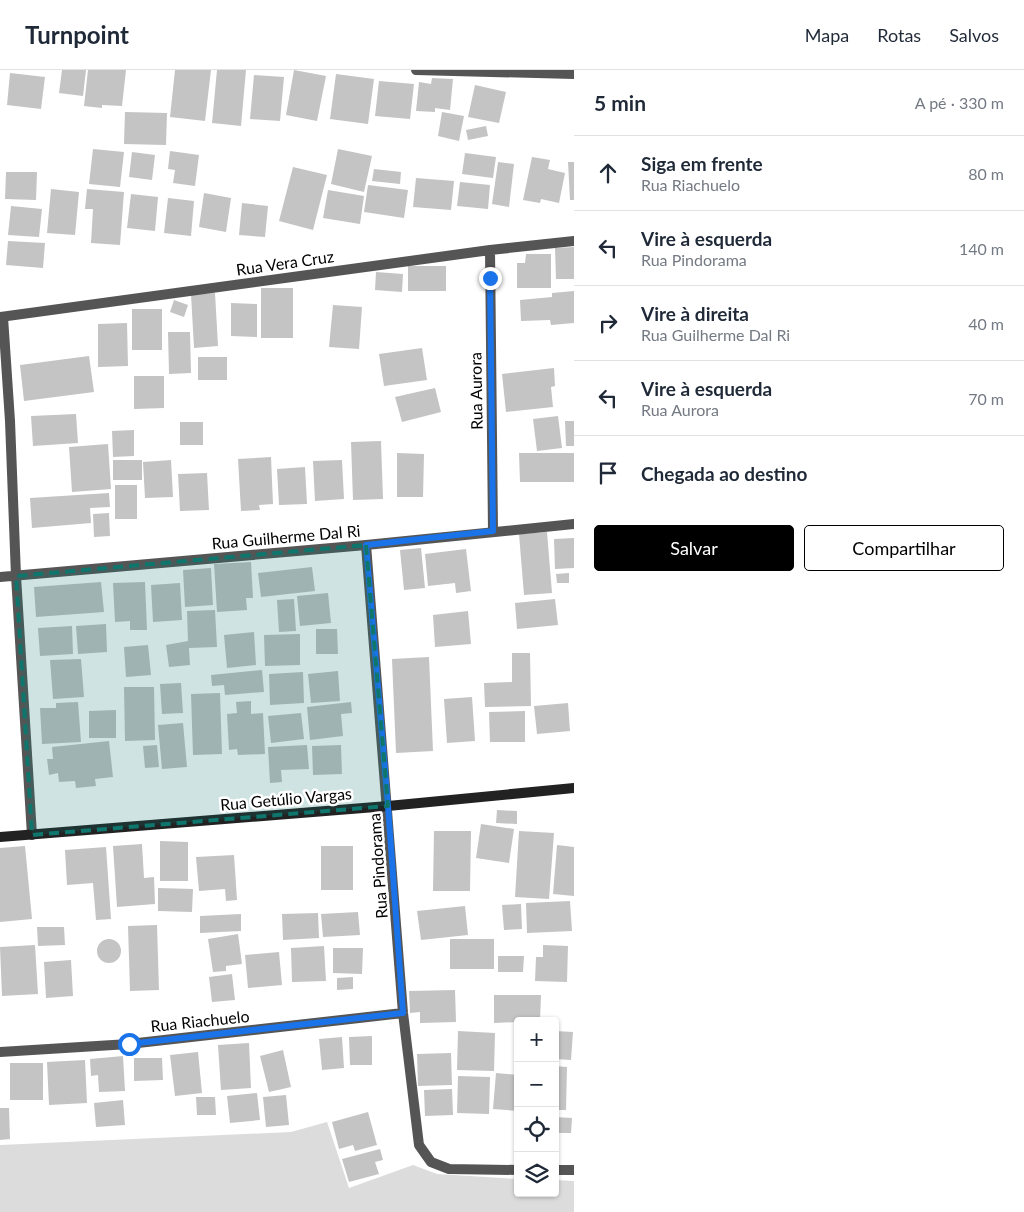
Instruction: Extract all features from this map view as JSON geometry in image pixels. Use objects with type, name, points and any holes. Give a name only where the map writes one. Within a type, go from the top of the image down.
[{"type":"street","points":[[416,70],[574,74]]},
{"type":"street","name":"Rua Vera Cruz","points":[[2,317],[490,250],[574,241]]},
{"type":"street","name":"Rua Aurora","points":[[490,250],[493,531]]},
{"type":"street","points":[[2,317],[10,421],[16,576],[32,835]]},
{"type":"street","name":"Rua Guilherme Dal Ri","points":[[0,577],[366,545],[574,524]]},
{"type":"street","name":"Rua Pindorama","points":[[366,545],[403,1013],[419,1145],[431,1162],[449,1169],[514,1170]]},
{"type":"street","name":"Rua Getúlio Vargas","points":[[0,837],[388,806],[574,788]]},
{"type":"street","name":"Rua Riachuelo","points":[[0,1052],[129,1044],[403,1013]]},
{"type":"street","points":[[559,1170],[574,1170]]},
{"type":"highlighted area","points":[[366,545],[388,806],[32,835],[16,576]]},
{"type":"shaded area","points":[[327,1122],[349,1188],[413,1165],[437,1174],[514,1179],[514,1197],[559,1197],[559,1180],[574,1181],[574,1212],[0,1212],[0,1145],[291,1132]]},
{"type":"building","points":[[62,70],[86,70],[83,96],[59,93]]},
{"type":"building","points":[[88,70],[126,70],[122,106],[102,105],[102,108],[84,106]]},
{"type":"building","points":[[175,70],[211,70],[205,121],[170,117]]},
{"type":"building","points":[[217,70],[246,70],[241,126],[212,123]]},
{"type":"building","points":[[294,70],[326,76],[317,121],[286,115]]},
{"type":"building","points":[[10,73],[45,77],[41,109],[7,105]]},
{"type":"building","points":[[336,74],[374,79],[368,124],[330,119]]},
{"type":"building","points":[[254,75],[284,77],[280,121],[250,119]]},
{"type":"building","points":[[432,78],[453,79],[450,110],[435,108],[435,112],[416,111],[419,82],[431,84]]},
{"type":"building","points":[[379,81],[414,84],[410,119],[375,116]]},
{"type":"building","points":[[475,85],[506,92],[499,123],[468,117]]},
{"type":"building","points":[[125,112],[167,113],[166,145],[124,144]]},
{"type":"building","points":[[442,112],[464,116],[459,141],[438,136]]},
{"type":"building","points":[[486,126],[488,136],[468,140],[466,130]]},
{"type":"building","points":[[93,149],[124,152],[120,187],[89,184]]},
{"type":"building","points":[[338,149],[372,156],[364,192],[331,184]]},
{"type":"building","points":[[170,151],[199,155],[195,186],[173,183],[175,170],[168,169]]},
{"type":"building","points":[[132,152],[155,155],[152,180],[129,177]]},
{"type":"building","points":[[465,153],[496,157],[493,178],[462,174]]},
{"type":"building","points":[[532,157],[550,160],[548,169],[565,173],[559,203],[541,199],[540,203],[523,200]]},
{"type":"building","points":[[498,162],[514,164],[509,207],[492,204]]},
{"type":"building","points":[[568,162],[574,162],[574,200],[570,200]]},
{"type":"building","points":[[293,167],[327,175],[313,230],[279,221]]},
{"type":"building","points":[[374,169],[401,172],[400,184],[372,181]]},
{"type":"building","points":[[6,172],[37,172],[36,200],[5,199]]},
{"type":"building","points":[[416,178],[454,181],[451,210],[413,207]]},
{"type":"building","points":[[460,182],[490,185],[488,209],[457,206]]},
{"type":"building","points":[[368,185],[408,190],[404,218],[364,212]]},
{"type":"building","points":[[51,189],[79,192],[75,235],[47,233]]},
{"type":"building","points":[[87,189],[124,192],[120,245],[91,243],[93,209],[85,209]]},
{"type":"building","points":[[328,190],[364,196],[360,224],[323,218]]},
{"type":"building","points":[[204,193],[231,198],[226,232],[199,227]]},
{"type":"building","points":[[131,194],[158,197],[155,231],[127,228]]},
{"type":"building","points":[[168,198],[194,201],[191,236],[164,233]]},
{"type":"building","points":[[242,203],[268,206],[265,237],[239,235]]},
{"type":"building","points":[[11,206],[42,209],[39,237],[8,235]]},
{"type":"building","points":[[8,241],[45,243],[43,268],[6,265]]},
{"type":"building","points":[[574,247],[574,279],[556,279],[555,248]]},
{"type":"building","points":[[526,254],[551,254],[551,288],[517,288],[517,263],[525,263]]},
{"type":"building","points":[[408,266],[446,266],[446,291],[408,291]]},
{"type":"building","points":[[376,272],[403,274],[402,292],[375,290]]},
{"type":"building","points":[[261,288],[293,288],[293,338],[261,338]]},
{"type":"building","points":[[574,291],[574,323],[551,325],[550,320],[521,321],[520,300],[552,297],[552,293]]},
{"type":"building","points":[[215,293],[218,346],[194,348],[191,294]]},
{"type":"building","points":[[174,300],[188,305],[184,317],[170,312]]},
{"type":"building","points":[[231,303],[257,304],[257,337],[231,336]]},
{"type":"building","points":[[333,305],[362,307],[359,349],[329,347]]},
{"type":"building","points":[[132,309],[162,309],[162,350],[132,350]]},
{"type":"building","points":[[127,323],[128,366],[98,367],[98,324]]},
{"type":"building","points":[[168,332],[190,332],[191,373],[169,374]]},
{"type":"building","points":[[422,348],[427,380],[384,386],[379,354]]},
{"type":"building","points":[[89,356],[94,392],[24,401],[20,365]]},
{"type":"building","points":[[198,357],[227,357],[227,380],[198,380]]},
{"type":"building","points":[[554,368],[555,386],[551,387],[553,407],[506,412],[502,374]]},
{"type":"building","points":[[134,376],[164,376],[164,408],[134,409]]},
{"type":"building","points":[[435,388],[441,412],[402,422],[395,397]]},
{"type":"building","points":[[76,414],[78,443],[33,446],[31,416]]},
{"type":"building","points":[[558,416],[562,448],[537,451],[533,419]]},
{"type":"building","points":[[565,421],[574,421],[574,446],[566,446]]},
{"type":"building","points":[[180,422],[203,422],[203,445],[180,445]]},
{"type":"building","points":[[134,430],[134,456],[113,457],[112,431]]},
{"type":"building","points":[[381,441],[383,499],[353,500],[351,442]]},
{"type":"building","points":[[108,444],[111,489],[72,492],[69,447]]},
{"type":"building","points":[[397,453],[424,454],[423,497],[397,497]]},
{"type":"building","points":[[519,453],[574,453],[574,482],[520,482]]},
{"type":"building","points":[[271,457],[273,504],[259,505],[260,510],[241,511],[238,459]]},
{"type":"building","points":[[113,460],[142,460],[142,480],[113,480]]},
{"type":"building","points":[[171,460],[173,497],[145,498],[143,462]]},
{"type":"building","points":[[342,460],[344,499],[315,501],[313,461]]},
{"type":"building","points":[[305,467],[307,504],[279,505],[277,469]]},
{"type":"building","points":[[207,473],[209,510],[180,511],[178,474]]},
{"type":"building","points":[[115,485],[137,485],[137,519],[115,519]]},
{"type":"building","points":[[109,493],[110,507],[90,508],[91,523],[32,528],[30,498]]},
{"type":"building","points":[[109,513],[110,536],[94,537],[93,514]]},
{"type":"building","points":[[547,532],[552,593],[524,595],[519,534]]},
{"type":"building","points":[[574,538],[574,568],[555,569],[554,539]]},
{"type":"building","points":[[421,548],[425,588],[404,590],[400,550]]},
{"type":"building","points":[[466,549],[471,591],[456,593],[455,583],[428,586],[425,554]]},
{"type":"building","points":[[251,562],[253,598],[246,598],[247,610],[217,612],[214,564]]},
{"type":"building","points":[[312,567],[315,591],[261,597],[258,573]]},
{"type":"building","points":[[211,568],[213,605],[185,607],[183,570]]},
{"type":"building","points":[[569,573],[569,583],[557,583],[556,574]]},
{"type":"building","points":[[101,582],[104,612],[36,617],[34,587]]},
{"type":"building","points":[[145,582],[147,630],[130,630],[130,621],[115,622],[113,583]]},
{"type":"building","points":[[180,583],[182,620],[153,622],[151,585]]},
{"type":"building","points":[[328,593],[331,623],[300,626],[297,596]]},
{"type":"building","points":[[294,599],[296,631],[279,632],[277,600]]},
{"type":"building","points":[[555,599],[558,625],[517,629],[515,603]]},
{"type":"building","points":[[215,610],[217,647],[189,648],[190,665],[169,667],[166,645],[188,641],[187,611]]},
{"type":"building","points":[[468,611],[471,644],[435,647],[433,615]]},
{"type":"building","points":[[106,624],[107,652],[78,654],[76,626]]},
{"type":"building","points":[[72,626],[73,654],[40,656],[38,628]]},
{"type":"building","points":[[316,629],[337,629],[338,654],[316,654]]},
{"type":"building","points":[[254,632],[256,665],[227,668],[224,635]]},
{"type":"building","points":[[300,634],[300,665],[265,666],[264,635]]},
{"type":"building","points":[[148,645],[151,675],[126,677],[124,647]]},
{"type":"building","points":[[512,653],[530,653],[531,706],[485,707],[484,683],[512,682]]},
{"type":"building","points":[[429,657],[433,751],[396,753],[392,659]]},
{"type":"building","points":[[81,659],[84,697],[53,699],[50,660]]},
{"type":"building","points":[[262,670],[264,692],[225,695],[224,685],[212,686],[211,675]]},
{"type":"building","points":[[338,671],[340,701],[311,703],[308,674]]},
{"type":"building","points":[[303,672],[304,703],[270,705],[269,674]]},
{"type":"building","points":[[181,683],[183,713],[162,714],[160,684]]},
{"type":"building","points":[[124,687],[154,687],[155,740],[125,741]]},
{"type":"building","points":[[220,693],[222,754],[193,755],[191,694]]},
{"type":"building","points":[[472,697],[475,741],[447,743],[444,699]]},
{"type":"building","points":[[251,701],[251,714],[263,713],[265,754],[238,755],[237,749],[229,750],[227,714],[237,713],[236,702]]},
{"type":"building","points":[[78,702],[81,742],[42,744],[40,708],[56,708],[56,703]]},
{"type":"building","points":[[351,702],[352,713],[341,714],[343,736],[310,740],[307,707]]},
{"type":"building","points":[[568,703],[570,731],[537,734],[534,706]]},
{"type":"building","points":[[116,710],[116,738],[89,738],[89,711]]},
{"type":"building","points":[[525,711],[525,742],[490,742],[489,712]]},
{"type":"building","points":[[301,713],[304,739],[271,743],[268,716]]},
{"type":"building","points":[[183,723],[187,767],[162,769],[158,725]]},
{"type":"building","points":[[109,741],[113,777],[95,779],[96,786],[76,788],[75,781],[59,782],[58,773],[49,775],[47,759],[53,759],[52,747]]},
{"type":"building","points":[[157,745],[159,767],[145,768],[143,746]]},
{"type":"building","points":[[307,745],[309,769],[281,770],[282,782],[270,783],[268,747]]},
{"type":"building","points":[[341,745],[342,774],[313,775],[312,746]]},
{"type":"building","points":[[497,810],[517,811],[517,824],[496,823]]},
{"type":"building","points":[[481,824],[514,829],[509,863],[476,858]]},
{"type":"building","points":[[434,831],[471,831],[470,891],[433,891]]},
{"type":"building","points":[[519,831],[554,833],[549,899],[515,897]]},
{"type":"building","points":[[160,841],[188,842],[188,881],[160,881]]},
{"type":"building","points":[[142,844],[144,878],[154,877],[155,904],[117,907],[113,846]]},
{"type":"building","points":[[557,845],[574,847],[574,896],[553,894]]},
{"type":"building","points":[[25,846],[32,919],[0,922],[0,848]]},
{"type":"building","points":[[321,846],[353,846],[353,890],[321,890]]},
{"type":"building","points":[[106,847],[111,919],[96,920],[93,883],[67,885],[65,850]]},
{"type":"building","points":[[234,855],[237,900],[226,901],[225,889],[199,891],[196,857]]},
{"type":"building","points":[[158,888],[193,889],[192,912],[158,911]]},
{"type":"building","points":[[570,901],[572,931],[527,933],[526,903]]},
{"type":"building","points":[[521,904],[522,929],[504,930],[502,905]]},
{"type":"building","points":[[465,906],[468,935],[421,940],[417,911]]},
{"type":"building","points":[[358,912],[360,935],[323,937],[321,914]]},
{"type":"building","points":[[318,913],[319,938],[283,940],[282,914]]},
{"type":"building","points":[[241,914],[241,931],[200,933],[200,916]]},
{"type":"building","points":[[157,925],[159,990],[130,991],[128,926]]},
{"type":"building","points":[[37,927],[64,927],[65,945],[38,946]]},
{"type":"building","points":[[238,934],[242,964],[226,966],[226,971],[213,972],[208,939]]},
{"type":"building","points":[[109,939],[118,942],[121,951],[118,960],[109,963],[100,960],[97,951],[100,942]]},
{"type":"building","points":[[450,939],[494,939],[494,969],[450,969]]},
{"type":"building","points":[[35,945],[38,994],[2,996],[0,947]]},
{"type":"building","points":[[543,945],[568,946],[567,982],[535,981],[536,957],[543,957]]},
{"type":"building","points":[[324,946],[326,981],[292,982],[291,948]]},
{"type":"building","points":[[333,948],[363,948],[362,974],[333,973]]},
{"type":"building","points":[[279,952],[282,985],[248,988],[245,955]]},
{"type":"building","points":[[498,956],[524,956],[523,972],[498,972]]},
{"type":"building","points":[[71,960],[73,996],[46,998],[44,962]]},
{"type":"building","points":[[232,974],[235,1000],[212,1002],[209,977]]},
{"type":"building","points":[[353,977],[353,989],[337,990],[337,978]]},
{"type":"building","points":[[455,990],[456,1022],[420,1023],[420,1012],[410,1013],[409,991]]},
{"type":"building","points":[[494,995],[541,995],[540,1017],[514,1017],[514,1022],[494,1023]]},
{"type":"building","points":[[458,1031],[495,1033],[494,1071],[457,1070]]},
{"type":"building","points":[[559,1031],[573,1032],[571,1060],[559,1059]]},
{"type":"building","points":[[372,1036],[372,1065],[350,1065],[349,1037]]},
{"type":"building","points":[[342,1037],[344,1068],[322,1070],[319,1039]]},
{"type":"building","points":[[249,1043],[251,1088],[221,1090],[218,1045]]},
{"type":"building","points":[[283,1050],[291,1087],[269,1092],[260,1056]]},
{"type":"building","points":[[198,1052],[202,1093],[175,1096],[170,1055]]},
{"type":"building","points":[[451,1053],[452,1085],[418,1086],[417,1054]]},
{"type":"building","points":[[123,1056],[125,1091],[99,1092],[98,1075],[91,1076],[90,1059]]},
{"type":"building","points":[[134,1058],[162,1058],[163,1080],[134,1081]]},
{"type":"building","points":[[85,1060],[87,1103],[49,1105],[47,1062]]},
{"type":"building","points":[[10,1063],[43,1063],[43,1100],[10,1100]]},
{"type":"building","points":[[559,1066],[567,1067],[566,1110],[559,1110]]},
{"type":"building","points":[[496,1073],[514,1075],[514,1111],[493,1109]]},
{"type":"building","points":[[458,1076],[490,1077],[489,1114],[457,1113]]},
{"type":"building","points":[[452,1089],[453,1115],[425,1116],[424,1090]]},
{"type":"building","points":[[257,1093],[260,1120],[230,1123],[227,1096]]},
{"type":"building","points":[[286,1095],[289,1125],[266,1127],[263,1097]]},
{"type":"building","points":[[196,1097],[215,1097],[216,1115],[197,1115]]},
{"type":"building","points":[[123,1100],[125,1125],[96,1127],[94,1103]]},
{"type":"building","points":[[0,1108],[9,1108],[10,1139],[0,1140]]},
{"type":"building","points":[[368,1112],[377,1145],[355,1151],[353,1145],[339,1149],[332,1122]]},
{"type":"building","points":[[559,1117],[572,1118],[571,1133],[559,1133]]},
{"type":"building","points":[[380,1149],[383,1160],[375,1162],[379,1174],[349,1182],[342,1159]]},
{"type":"route","points":[[129,1044],[403,1013],[366,545],[493,531],[490,278]]}]
